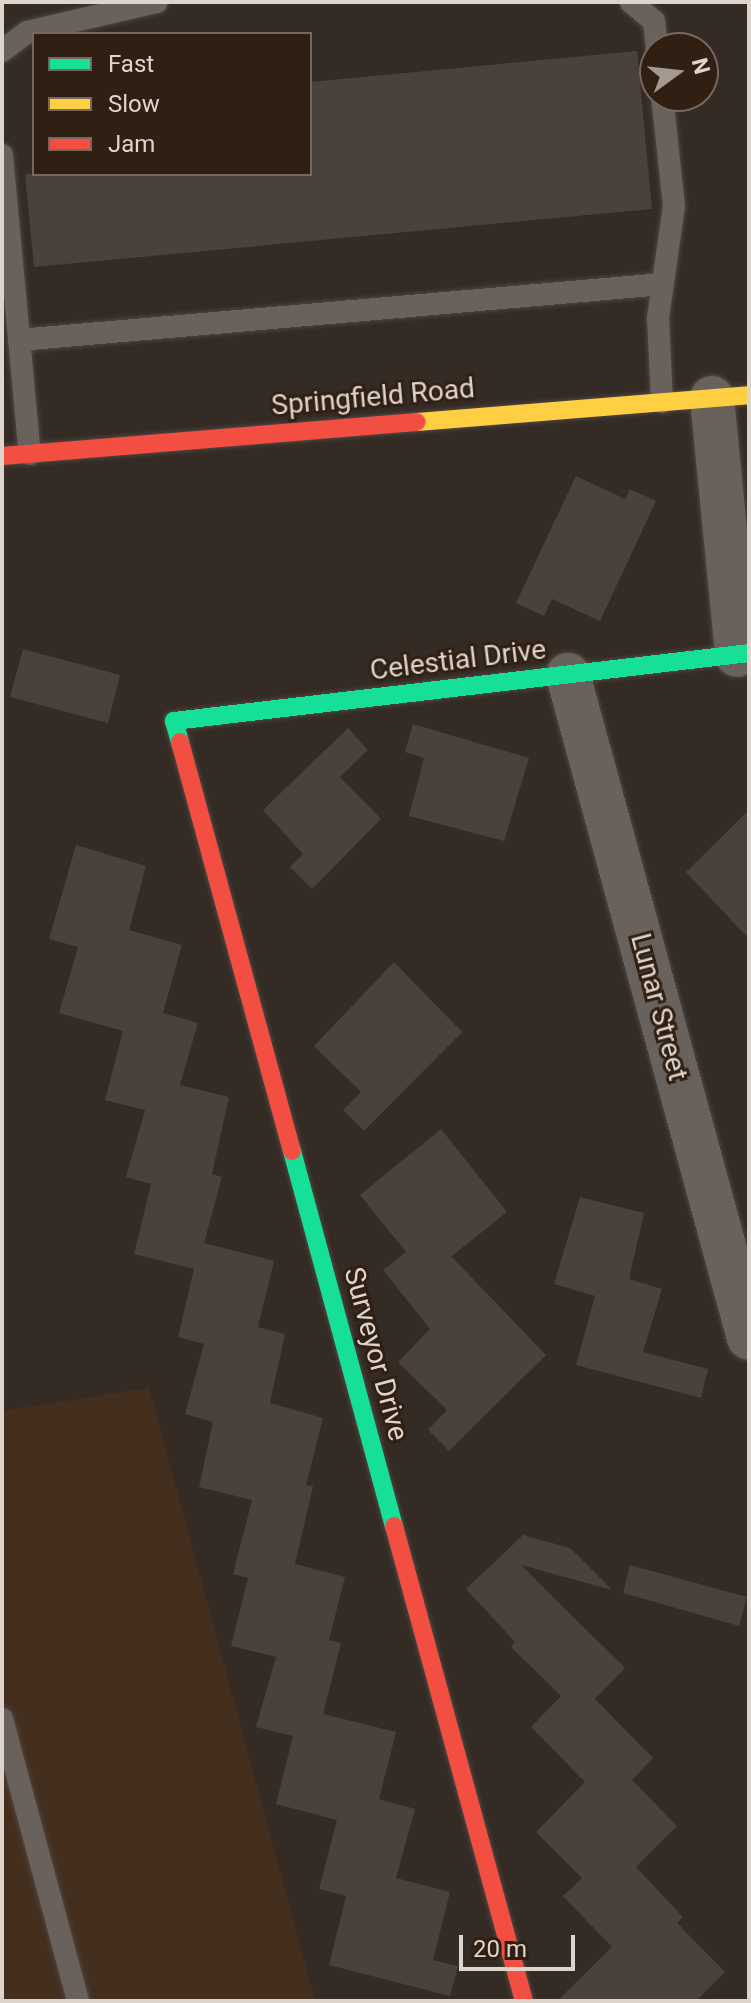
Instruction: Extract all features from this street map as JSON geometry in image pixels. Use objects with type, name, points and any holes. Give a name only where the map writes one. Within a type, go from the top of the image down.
[{"type":"street","name":"Springfield Road","points":[[2,456],[730,396]]},
{"type":"street","points":[[730,396],[743,654]]},
{"type":"street","name":"Celestial Drive","points":[[174,721],[743,654]]},
{"type":"street","name":"Lunar Street","points":[[568,675],[749,1338]]},
{"type":"street","name":"Surveyor Drive","points":[[174,721],[524,2001]]},
{"type":"lane","points":[[2,51],[27,32],[157,2]]},
{"type":"lane","points":[[631,2],[654,21],[655,32]]},
{"type":"lane","points":[[662,402],[658,318],[674,206],[664,112]]},
{"type":"lane","points":[[2,155],[30,454]]},
{"type":"lane","points":[[19,340],[663,284]]},
{"type":"lane","points":[[2,1719],[78,2001]]},
{"type":"shaded area","points":[[149,1388],[315,2001],[2,2001],[2,1411]]},
{"type":"building","points":[[637,51],[639,112],[643,112],[652,209],[34,267],[25,174],[312,176],[312,82]]},
{"type":"building","points":[[576,476],[625,499],[630,489],[656,501],[600,621],[552,599],[544,616],[516,603]]},
{"type":"building","points":[[23,649],[120,675],[108,723],[10,697]]},
{"type":"building","points":[[413,724],[529,758],[504,841],[409,816],[424,758],[405,752]]},
{"type":"building","points":[[348,728],[368,750],[340,777],[381,819],[312,889],[290,867],[303,854],[263,810]]},
{"type":"building","points":[[749,810],[749,939],[686,872]]},
{"type":"building","points":[[76,845],[146,866],[129,930],[182,945],[163,1013],[198,1023],[180,1085],[229,1097],[212,1174],[222,1177],[204,1243],[274,1261],[258,1327],[285,1334],[270,1403],[323,1418],[306,1485],[313,1486],[295,1564],[345,1577],[329,1640],[341,1643],[323,1714],[396,1732],[379,1799],[415,1809],[396,1878],[450,1892],[433,1960],[458,1966],[450,1996],[329,1965],[346,1896],[319,1889],[337,1820],[276,1804],[293,1736],[256,1727],[276,1657],[231,1646],[248,1578],[233,1574],[252,1500],[199,1487],[213,1422],[185,1414],[204,1344],[178,1337],[194,1269],[134,1254],[151,1184],[126,1177],[145,1110],[105,1100],[123,1031],[59,1013],[78,947],[49,939]]},
{"type":"building","points":[[394,962],[462,1032],[364,1131],[343,1110],[361,1092],[314,1046]]},
{"type":"building","points":[[441,1129],[507,1212],[452,1256],[449,1254],[546,1355],[449,1451],[428,1430],[447,1410],[398,1362],[430,1329],[383,1270],[406,1252],[360,1195]]},
{"type":"building","points":[[580,1197],[644,1213],[629,1279],[662,1289],[643,1352],[708,1369],[701,1398],[576,1365],[595,1296],[554,1284]]},
{"type":"building","points":[[523,1535],[570,1548],[612,1590],[521,1565],[625,1668],[595,1699],[653,1758],[632,1780],[677,1826],[636,1867],[683,1917],[677,1923],[725,1972],[696,2001],[557,2001],[612,1947],[563,1896],[582,1878],[536,1832],[585,1782],[531,1727],[561,1696],[511,1647],[515,1642],[466,1589]]},
{"type":"building","points":[[630,1565],[747,1597],[739,1626],[623,1593]]},
{"type":"traffic: fast","points":[[180,742],[174,721],[749,653]]},
{"type":"traffic: fast","points":[[292,1151],[394,1526]]},
{"type":"traffic: slow","points":[[417,422],[749,395]]},
{"type":"traffic: jam","points":[[2,456],[417,422]]},
{"type":"traffic: jam","points":[[180,742],[292,1151]]},
{"type":"traffic: jam","points":[[394,1526],[524,2001]]}]
